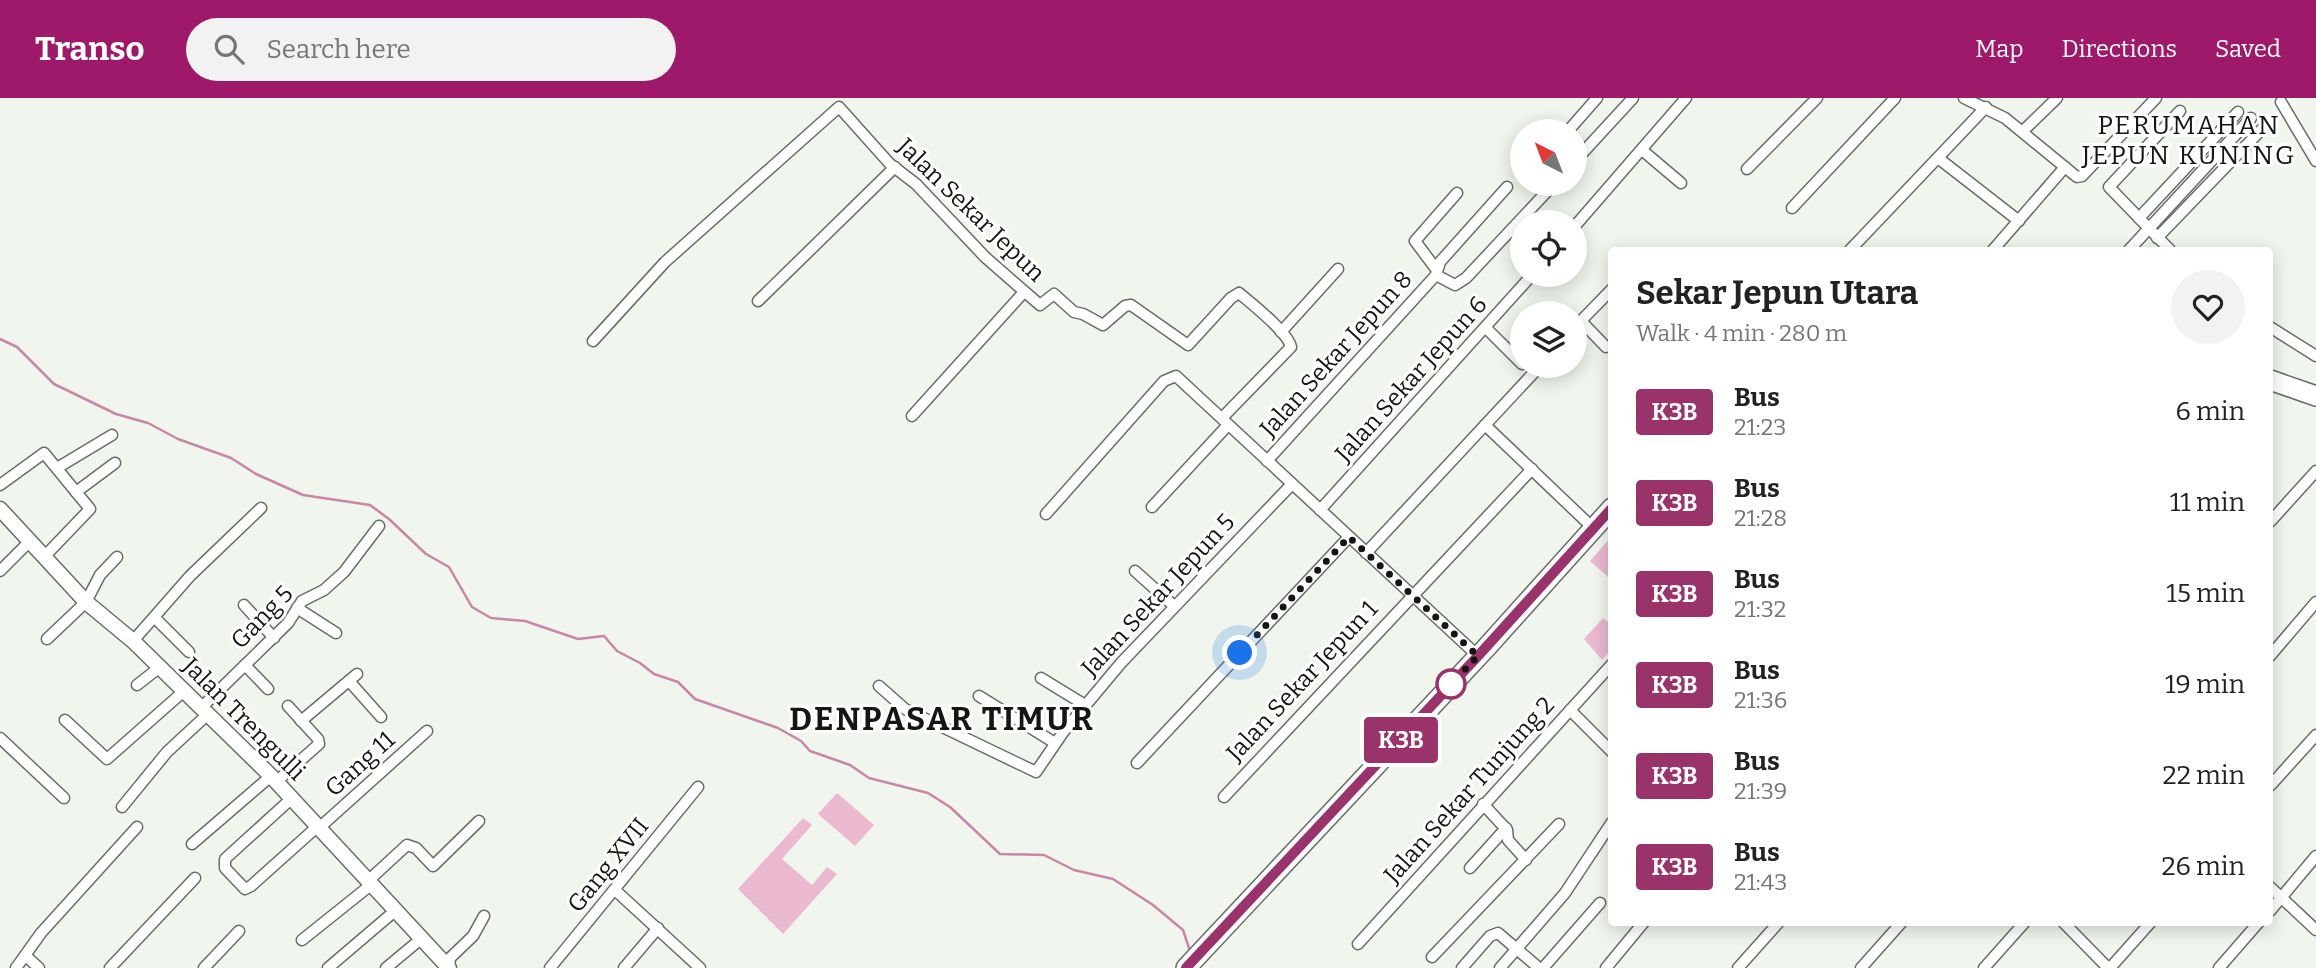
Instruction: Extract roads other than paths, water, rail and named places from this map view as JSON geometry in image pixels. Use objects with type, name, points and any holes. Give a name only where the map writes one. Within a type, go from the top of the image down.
[{"type":"highway","points":[[2273,381],[2313,396]]},
{"type":"highway","points":[[1186,968],[1478,656],[1608,512]]},
{"type":"main road","name":"Jalan Trengulli","points":[[0,509],[86,602],[133,641],[273,779],[449,968]]},
{"type":"street","points":[[1579,119],[1597,98]]},
{"type":"street","points":[[1587,148],[1633,98]]},
{"type":"street","points":[[1587,212],[1686,98]]},
{"type":"street","points":[[1747,169],[1817,98]]},
{"type":"street","points":[[1792,208],[1895,98]]},
{"type":"street","points":[[1965,98],[1986,107],[2023,131],[2077,177],[2082,176],[2156,98]]},
{"type":"street","points":[[2023,131],[2057,98]]},
{"type":"street","points":[[2281,102],[2315,156]]},
{"type":"street","name":"Jalan Sekar Jepun","points":[[593,341],[665,262],[839,107],[895,167],[916,184],[1040,305],[1054,294],[1074,312],[1083,314],[1101,325],[1109,324],[1125,306],[1131,305],[1188,345],[1231,298],[1239,293],[1281,332]]},
{"type":"street","points":[[1853,247],[1986,107]]},
{"type":"street","points":[[2167,247],[2147,229],[2110,185],[2180,111]]},
{"type":"street","points":[[2139,218],[2238,112]]},
{"type":"street","points":[[2132,247],[2251,118]]},
{"type":"street","points":[[2157,238],[2262,130]]},
{"type":"street","points":[[1642,150],[1681,183]]},
{"type":"street","points":[[1938,158],[2019,221]]},
{"type":"street","points":[[758,301],[895,167]]},
{"type":"street","points":[[1996,247],[2065,167]]},
{"type":"street","name":"Jalan Sekar Jepun 8","points":[[1267,461],[1436,272],[1507,187]]},
{"type":"street","points":[[1457,193],[1415,240],[1436,272],[1448,283],[1461,282],[1543,196]]},
{"type":"street","points":[[1152,507],[1290,349],[1291,343],[1281,332],[1338,269]]},
{"type":"street","name":"Jalan Sekar Jepun 6","points":[[1320,510],[1522,287]]},
{"type":"street","points":[[912,416],[1024,292]]},
{"type":"street","points":[[1587,315],[1608,293]]},
{"type":"street","points":[[1486,328],[1510,349]]},
{"type":"street","points":[[2273,329],[2316,356]]},
{"type":"street","points":[[1587,331],[1606,347]]},
{"type":"street","points":[[1046,514],[1170,376],[1181,380],[1478,656]]},
{"type":"street","points":[[1366,553],[1485,425],[1521,378]]},
{"type":"street","points":[[1485,425],[1593,528]]},
{"type":"street","points":[[57,468],[112,435]]},
{"type":"street","points":[[0,485],[38,454],[46,454],[90,512],[44,556]]},
{"type":"street","points":[[76,492],[115,463]]},
{"type":"street","name":"Jalan Sekar Jepun 1","points":[[1224,797],[1532,468]]},
{"type":"street","points":[[2273,519],[2316,471]]},
{"type":"street","name":"Jalan Sekar Jepun 5","points":[[878,686],[905,709],[979,742],[1035,772],[1085,705],[1174,606],[1292,484]]},
{"type":"street","points":[[133,641],[190,576],[261,508]]},
{"type":"street","name":"Gang 5","points":[[122,807],[245,664],[274,638],[297,608],[344,572],[379,526]]},
{"type":"street","points":[[1138,763],[1349,537]]},
{"type":"street","points":[[0,571],[30,541]]},
{"type":"street","points":[[47,639],[86,602],[100,575],[117,557]]},
{"type":"street","points":[[1135,571],[1174,606]]},
{"type":"street","points":[[2273,652],[2316,602]]},
{"type":"street","points":[[244,605],[274,638]]},
{"type":"street","points":[[297,608],[336,633]]},
{"type":"street","points":[[155,618],[189,652]]},
{"type":"street","points":[[245,664],[268,689]]},
{"type":"street","points":[[137,685],[160,667]]},
{"type":"street","name":"Jalan Sekar Tunjung 2","points":[[1358,943],[1608,668]]},
{"type":"street","points":[[301,721],[353,678],[381,717]]},
{"type":"street","points":[[1041,678],[1085,705]]},
{"type":"street","points":[[65,720],[107,759],[184,691]]},
{"type":"street","points":[[979,696],[1055,743]]},
{"type":"street","points":[[192,844],[319,744],[318,739],[288,706]]},
{"type":"street","points":[[1570,710],[1608,748]]},
{"type":"street","name":"Gang 11","points":[[291,799],[225,859],[225,868],[239,886],[245,889],[251,886],[427,731]]},
{"type":"street","points":[[2273,783],[2316,735]]},
{"type":"street","points":[[0,738],[64,798]]},
{"type":"street","name":"Gang XVII","points":[[550,968],[698,788]]},
{"type":"street","points":[[1483,804],[1506,828],[1508,840],[1526,860]]},
{"type":"street","points":[[302,940],[371,882],[407,845],[416,848],[433,866],[479,821]]},
{"type":"street","points":[[1432,957],[1559,824]]},
{"type":"street","points":[[16,968],[27,957],[41,933],[137,827]]},
{"type":"street","points":[[1469,867],[1506,828]]},
{"type":"street","points":[[1500,968],[1565,893],[1608,828]]},
{"type":"street","points":[[2273,907],[2316,856]]},
{"type":"street","points":[[110,968],[195,878]]},
{"type":"street","points":[[615,890],[700,968]]},
{"type":"street","points":[[2273,890],[2316,930]]},
{"type":"street","points":[[1462,968],[1493,933],[1499,933],[1541,968],[1600,903]]},
{"type":"street","points":[[328,968],[396,910]]},
{"type":"street","points":[[449,968],[450,958],[473,936],[484,916]]},
{"type":"street","points":[[1606,968],[1641,926]]},
{"type":"street","points":[[1738,968],[1775,926]]},
{"type":"street","points":[[1861,968],[1898,926]]},
{"type":"street","points":[[1984,968],[2021,926]]},
{"type":"street","points":[[2067,926],[2109,968],[2147,926]]},
{"type":"street","points":[[2218,968],[2255,926]]},
{"type":"street","points":[[624,968],[658,928]]},
{"type":"street","points":[[204,968],[239,931]]},
{"type":"street","points":[[386,968],[422,938]]},
{"type":"street","points":[[27,957],[38,968]]},
{"type":"waterway","points":[[0,339],[17,347],[54,384],[116,414],[148,423],[178,439],[231,458],[256,474],[303,495],[370,505],[426,554],[449,567],[472,607],[491,618],[525,621],[578,639],[604,636],[617,651],[654,674],[678,682],[695,699],[778,728],[801,741],[810,751],[850,765],[869,778],[928,793],[950,807],[1000,854],[1044,855],[1074,870],[1113,879],[1153,905],[1183,930],[1190,951]]},
{"type":"district","name":"PERUMAHAN JEPUN KUNING","points":[[2189,140]]},
{"type":"district","name":"DENPASAR TIMUR","points":[[942,719]]}]
